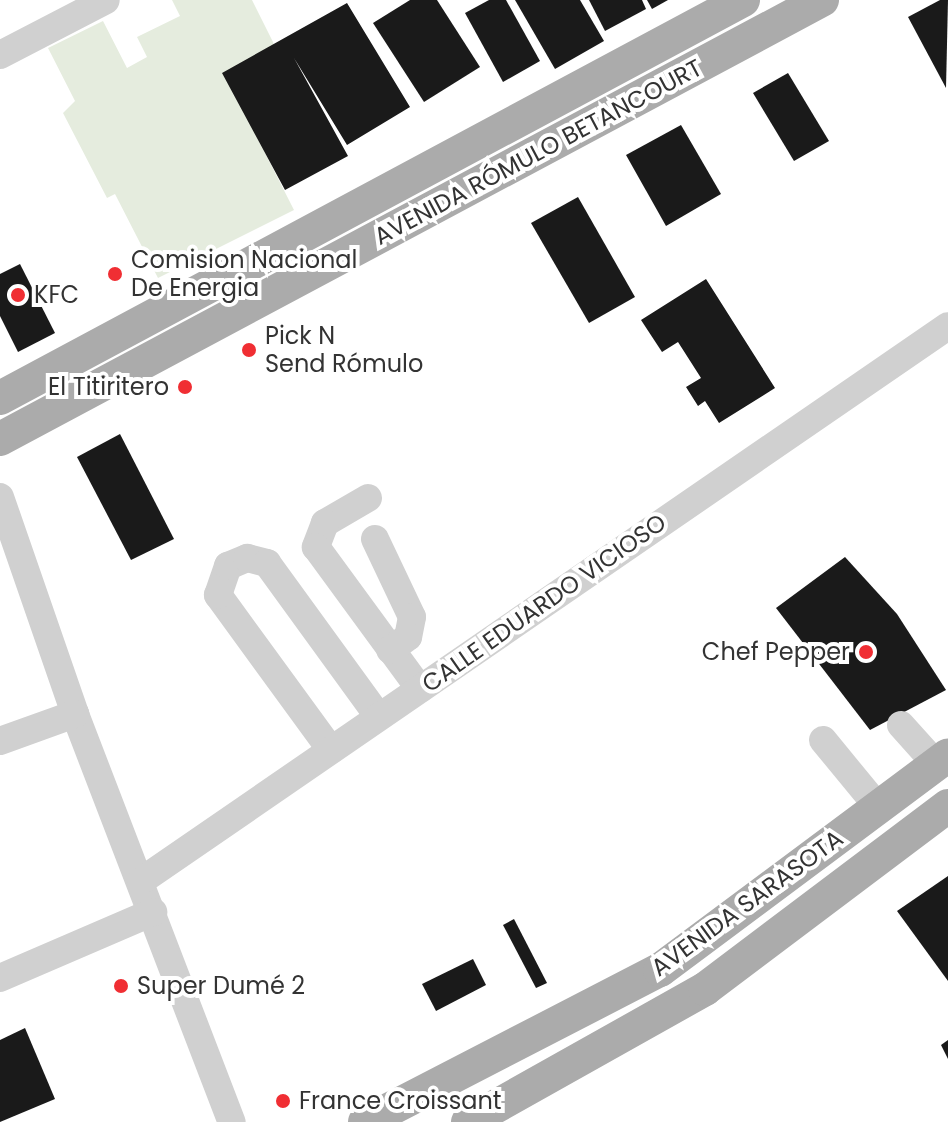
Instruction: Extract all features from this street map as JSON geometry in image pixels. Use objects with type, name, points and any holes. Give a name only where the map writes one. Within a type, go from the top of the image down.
[{"type":"main road","name":"AVENIDA RÓMULO BETANCOURT","points":[[0,398],[743,0]]},
{"type":"main road","name":"AVENIDA RÓMULO BETANCOURT","points":[[0,439],[822,0]]},
{"type":"main road","name":"AVENIDA SARASOTA","points":[[365,1122],[660,970],[942,759]]},
{"type":"main road","name":"AVENIDA SARASOTA","points":[[468,1122],[705,989],[948,806]]},
{"type":"street","points":[[0,55],[106,0]]},
{"type":"street","name":"CALLE EDUARDO VICIOSO","points":[[141,881],[948,326]]},
{"type":"street","points":[[0,497],[75,714],[232,1122]]},
{"type":"street","points":[[368,498],[325,523],[316,547],[420,689]]},
{"type":"street","points":[[375,539],[412,617],[408,637],[390,650]]},
{"type":"street","points":[[331,750],[218,595],[228,566],[247,558],[267,563],[379,717]]},
{"type":"street","points":[[0,741],[75,714]]},
{"type":"street","points":[[901,725],[942,759]]},
{"type":"street","points":[[823,740],[878,807]]},
{"type":"street","points":[[0,978],[153,912]]},
{"type":"shaded area","points":[[172,0],[252,0],[277,50],[226,76],[294,210],[158,278],[115,194],[107,198],[63,113],[75,101],[48,48],[103,21],[127,68],[147,57],[137,37],[180,16]]},
{"type":"building","points":[[410,0],[437,0],[480,67],[424,102],[373,23]]},
{"type":"building","points":[[489,0],[506,0],[540,61],[503,82],[465,13]]},
{"type":"building","points":[[515,0],[580,0],[604,41],[555,69]]},
{"type":"building","points":[[589,0],[642,0],[646,9],[605,31]]},
{"type":"building","points":[[647,0],[668,0],[652,9]]},
{"type":"building","points":[[940,0],[948,0],[946,88],[908,17]]},
{"type":"building","points":[[347,3],[410,107],[347,145],[294,58],[348,156],[285,190],[222,73]]},
{"type":"building","points":[[788,73],[829,141],[794,161],[753,93]]},
{"type":"building","points":[[681,125],[721,194],[666,226],[626,155]]},
{"type":"building","points":[[578,197],[635,297],[589,323],[531,223]]},
{"type":"building","name":"KFC","points":[[20,264],[55,333],[18,352],[0,316],[0,274]]},
{"type":"building","points":[[706,279],[775,388],[719,423],[705,401],[698,406],[686,387],[701,378],[678,342],[662,352],[641,320]]},
{"type":"building","points":[[120,434],[174,539],[131,560],[77,457]]},
{"type":"building","name":"Chef Pepper","points":[[845,557],[897,614],[946,690],[870,730],[776,608]]},
{"type":"building","points":[[948,876],[948,981],[897,911]]},
{"type":"building","points":[[514,919],[547,983],[536,988],[503,925]]},
{"type":"building","points":[[473,959],[486,985],[436,1011],[422,984]]},
{"type":"building","points":[[25,1028],[55,1099],[0,1122],[0,1040]]},
{"type":"building","points":[[948,1040],[948,1059],[941,1045]]},
{"type":"place","name":"Comision Nacional De Energia","points":[[115,274]]},
{"type":"place","name":"KFC","points":[[18,295]]},
{"type":"place","name":"Pick N Send Rómulo","points":[[249,350]]},
{"type":"place","name":"El Titiritero","points":[[185,387]]},
{"type":"place","name":"Chef Pepper","points":[[866,652]]},
{"type":"place","name":"Super Dumé 2","points":[[121,986]]},
{"type":"place","name":"France Croissant","points":[[283,1101]]}]
